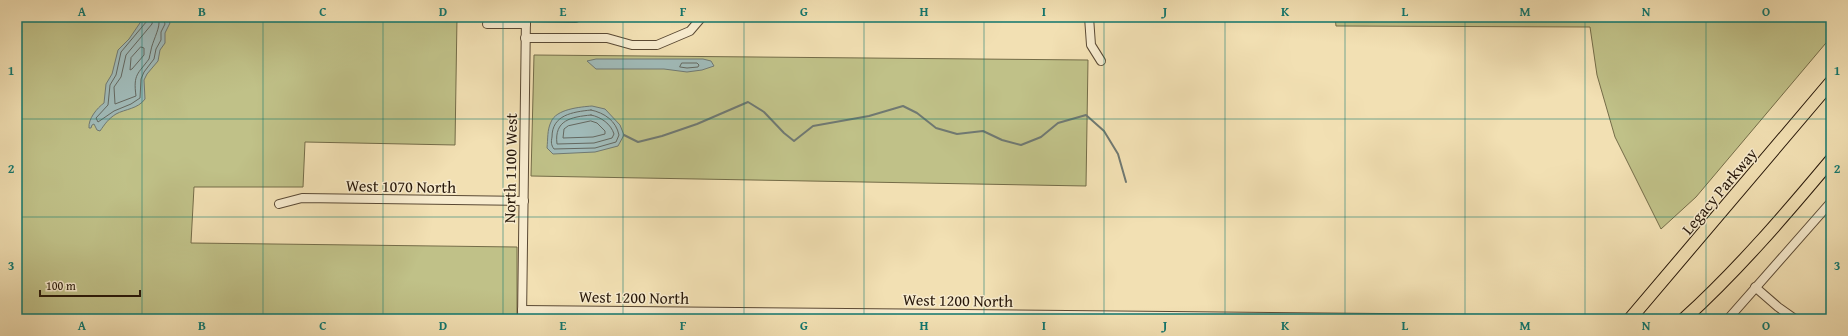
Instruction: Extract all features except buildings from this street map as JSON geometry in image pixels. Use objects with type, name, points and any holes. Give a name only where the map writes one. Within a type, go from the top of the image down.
[{"type":"highway","name":"Legacy Parkway","points":[[1630,319],[1831,82]]},
{"type":"highway","points":[[1684,319],[1703,302],[1795,204],[1831,160]]},
{"type":"street","points":[[525,38],[607,38],[632,45],[657,45],[690,32],[702,17]]},
{"type":"street","points":[[883,17],[892,17]]},
{"type":"street","points":[[1089,17],[1091,45],[1102,61]]},
{"type":"street","points":[[487,24],[526,20],[576,18]]},
{"type":"street","name":"North 1100 West","points":[[522,319],[526,20]]},
{"type":"street","name":"West 1070 North","points":[[279,204],[302,198],[524,201]]},
{"type":"street","points":[[1728,319],[1831,202]]},
{"type":"street","points":[[1755,287],[1778,307],[1795,319]]},
{"type":"street","name":"West 1200 North","points":[[522,310],[1490,319]]},
{"type":"green space","points":[[17,17],[457,17],[455,145],[305,142],[303,187],[194,187],[191,243],[517,247],[517,315],[812,319],[17,319]]},
{"type":"green space","points":[[1335,17],[1831,17],[1831,37],[1696,197],[1661,229],[1615,137],[1597,75],[1590,27],[1336,26]]},
{"type":"green space","points":[[534,55],[1088,60],[1086,186],[531,176]]},
{"type":"water","points":[[147,17],[166,17],[170,23],[165,33],[165,43],[160,50],[158,61],[144,80],[145,99],[139,105],[113,116],[100,131],[97,130],[94,124],[91,128],[89,128],[90,121],[94,114],[104,103],[106,84],[112,74],[118,50],[129,39],[142,20]]},
{"type":"water","points":[[596,59],[703,59],[711,61],[714,66],[702,70],[687,72],[664,69],[596,69],[587,61]]},
{"type":"water","points":[[592,106],[605,109],[620,125],[624,135],[618,146],[595,152],[553,154],[547,148],[549,128],[554,118],[563,111]]},
{"type":"waterway","points":[[624,135],[638,142],[662,136],[697,124],[748,102],[764,112],[794,141],[813,126],[869,116],[903,106],[917,113],[936,128],[957,134],[983,131],[1002,140],[1021,145],[1041,137],[1058,123],[1086,115],[1104,131],[1118,154],[1126,182]]}]
